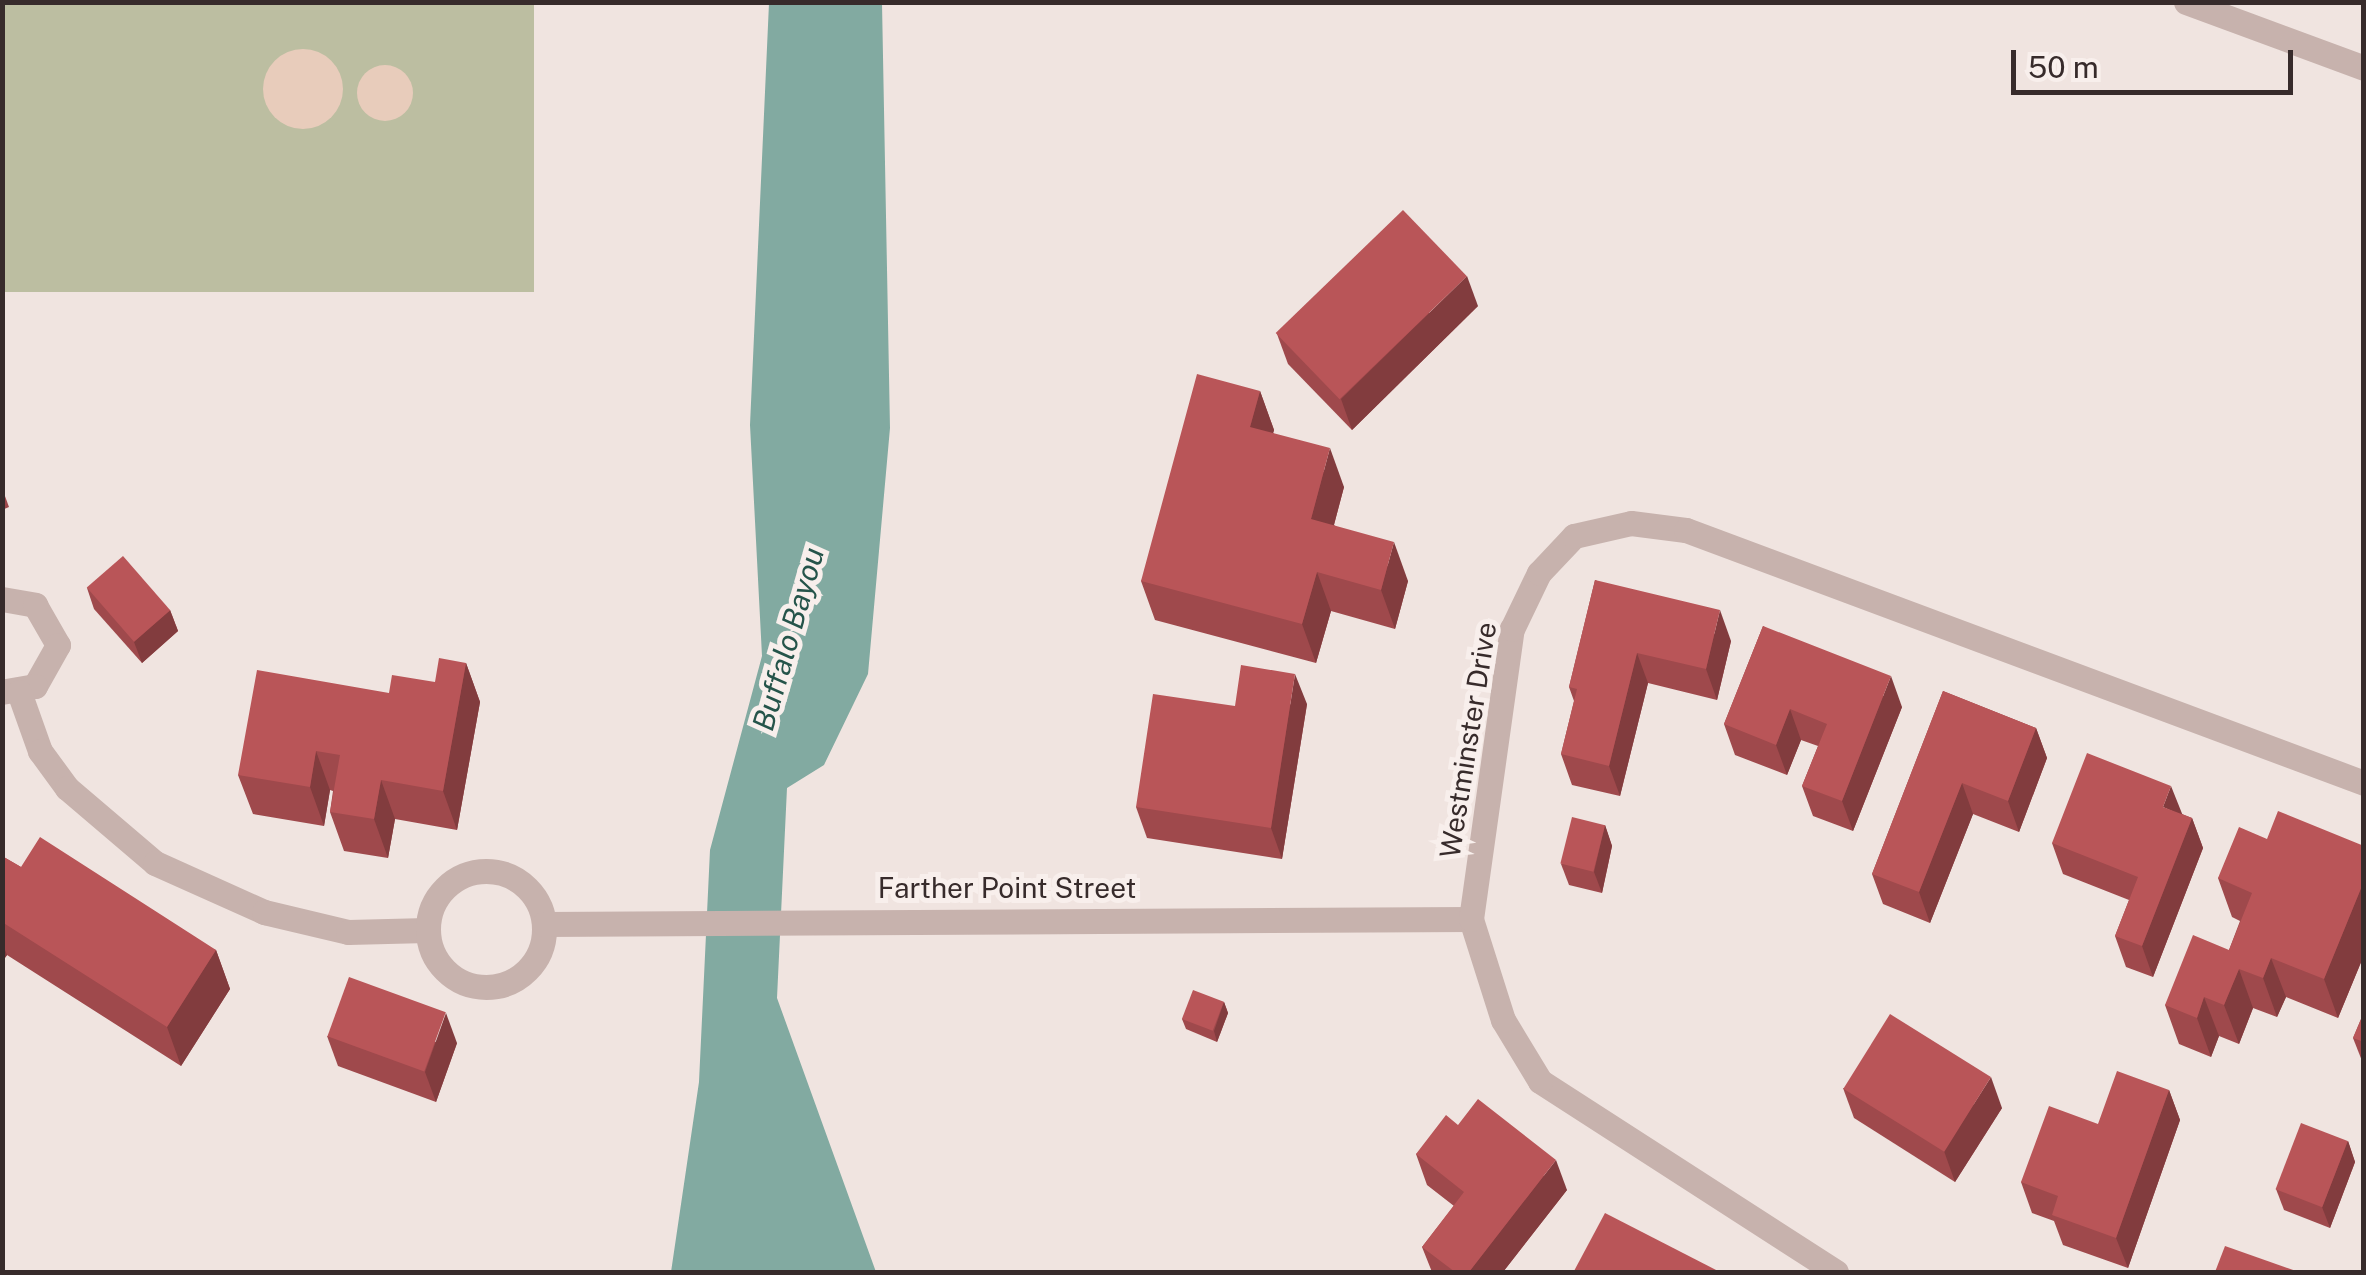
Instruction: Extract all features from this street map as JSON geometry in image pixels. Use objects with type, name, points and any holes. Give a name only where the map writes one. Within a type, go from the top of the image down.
[{"type":"street","points":[[2186,2],[2364,68]]},
{"type":"street","name":"Westminster Drive","points":[[1836,1272],[1540,1082],[1504,1020],[1471,919],[1512,629],[1539,574],[1574,536],[1631,523],[1686,530],[2364,782]]},
{"type":"street","points":[[2,599],[36,605],[56,630],[47,676],[11,692],[40,751],[67,788],[155,863],[264,912],[348,932],[427,930]]},
{"type":"street","points":[[473,871],[512,876],[544,924],[523,974],[489,987],[453,978],[427,930],[440,893],[473,871]]},
{"type":"street","name":"Farther Point Street","points":[[544,924],[924,918],[1471,919]]},
{"type":"green space","points":[[2,3],[534,3],[534,292],[2,292]]},
{"type":"sand","points":[[303,49],[318,52],[331,61],[340,74],[340,104],[331,117],[318,126],[303,129],[288,126],[275,117],[266,104],[263,89],[266,74],[275,61],[288,52]]},
{"type":"sand","points":[[385,65],[405,73],[413,93],[405,113],[385,121],[365,113],[357,93],[365,73]]},
{"type":"water","name":"Buffalo Bayou","points":[[769,3],[882,3],[890,428],[868,674],[824,765],[787,788],[777,998],[876,1272],[671,1272],[699,1082],[710,850],[762,656],[750,425]]},
{"type":"building","points":[[1403,210],[1467,276],[1340,399],[1276,333]]},
{"type":"building","points":[[1197,374],[1260,391],[1250,427],[1330,448],[1311,519],[1394,542],[1381,590],[1317,572],[1302,624],[1141,581]]},
{"type":"building","points":[[123,556],[170,610],[134,642],[87,587]]},
{"type":"building","points":[[1595,580],[1720,610],[1706,669],[1637,653],[1609,766],[1561,754],[1577,689],[1569,687]]},
{"type":"building","points":[[1763,626],[1891,676],[1842,801],[1802,786],[1827,724],[1790,709],[1776,745],[1724,724]]},
{"type":"building","points":[[439,658],[466,663],[443,791],[381,780],[374,819],[330,812],[340,755],[316,751],[310,787],[238,775],[257,670],[389,693],[392,675],[435,682]]},
{"type":"building","points":[[1241,665],[1295,674],[1271,828],[1136,807],[1153,694],[1235,706]]},
{"type":"building","points":[[1943,691],[2036,728],[2008,801],[1962,783],[1919,892],[1872,874]]},
{"type":"building","points":[[2087,753],[2171,786],[2163,807],[2192,818],[2142,946],[2115,936],[2138,877],[2052,843]]},
{"type":"building","points":[[2278,811],[2364,846],[2364,881],[2324,979],[2271,958],[2263,978],[2239,969],[2224,1005],[2204,997],[2197,1018],[2165,1005],[2193,935],[2229,950],[2252,893],[2218,878],[2239,827],[2267,839]]},
{"type":"building","points":[[1572,817],[1605,825],[1593,872],[1560,864]]},
{"type":"building","points":[[40,837],[216,950],[167,1027],[2,922],[2,856],[21,867]]},
{"type":"building","points":[[349,977],[446,1012],[424,1071],[327,1036]]},
{"type":"building","points":[[1193,990],[1224,1002],[1213,1031],[1182,1019]]},
{"type":"building","points":[[2364,1012],[2364,1042],[2353,1038]]},
{"type":"building","points":[[1890,1014],[1991,1077],[1944,1152],[1843,1089]]},
{"type":"building","points":[[2117,1071],[2169,1090],[2116,1238],[2052,1215],[2058,1196],[2021,1182],[2049,1106],[2098,1124]]},
{"type":"building","points":[[1478,1099],[1556,1160],[1469,1272],[1455,1272],[1422,1247],[1464,1192],[1416,1154],[1446,1115],[1458,1125]]},
{"type":"building","points":[[2301,1123],[2348,1141],[2322,1207],[2276,1189]]},
{"type":"building","points":[[1605,1213],[1720,1272],[1574,1271]]},
{"type":"building","points":[[2225,1246],[2299,1272],[2215,1272]]}]
